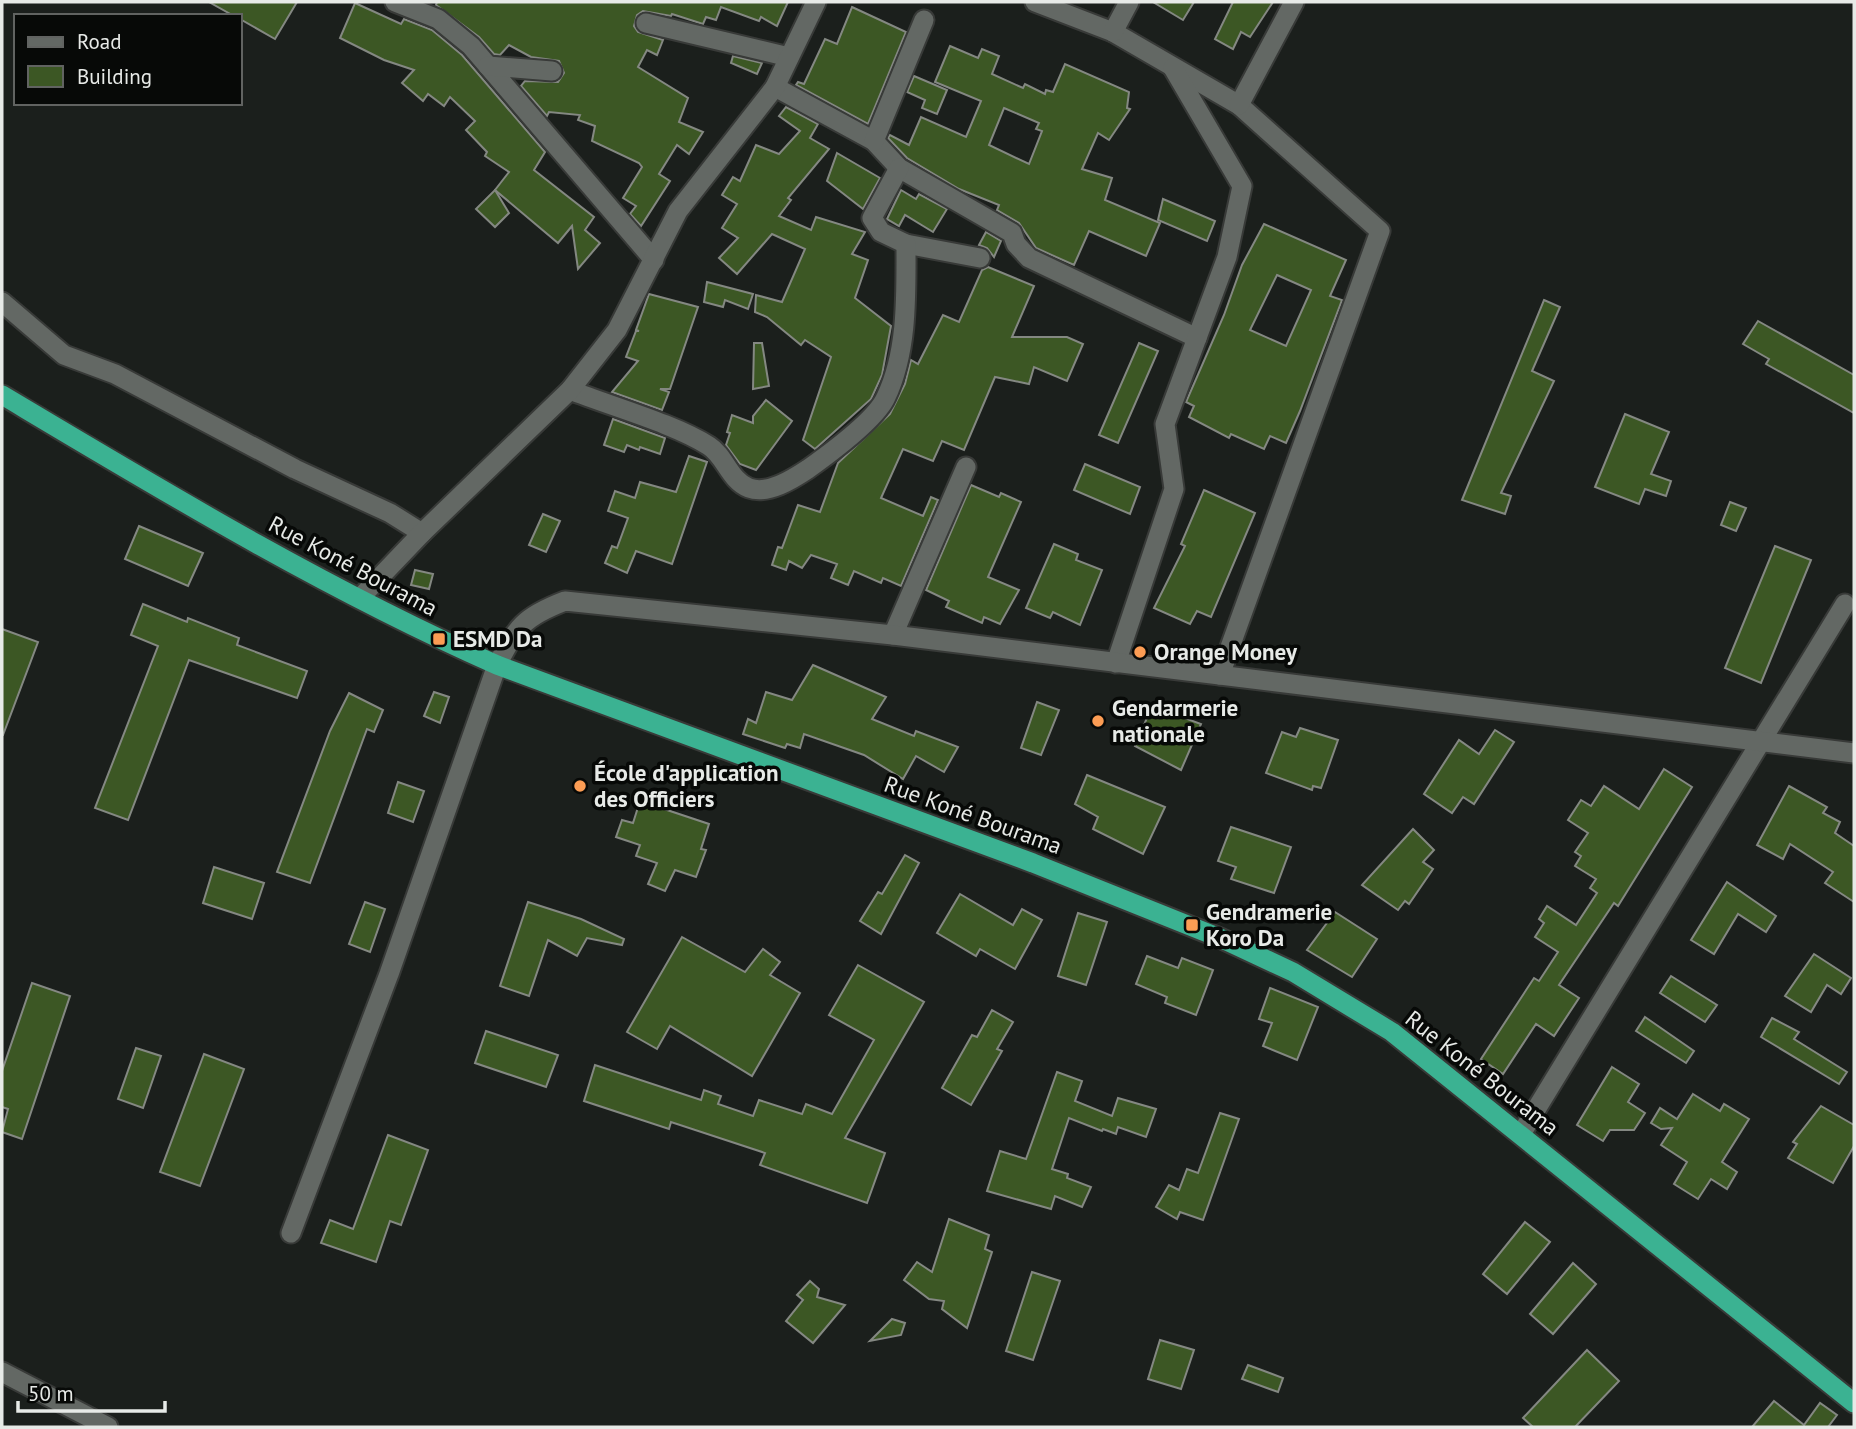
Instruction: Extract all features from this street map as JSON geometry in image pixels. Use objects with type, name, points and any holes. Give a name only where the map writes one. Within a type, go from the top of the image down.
[{"type":"highway","name":"Rue Koné Bourama","points":[[2,395],[175,498],[429,635],[497,665],[1033,863],[1220,938],[1293,972],[1382,1026],[1521,1134],[1854,1403]]},
{"type":"street","points":[[395,2],[438,19],[488,66],[654,260]]},
{"type":"street","points":[[360,598],[422,533],[570,390],[617,330],[678,211],[775,87],[816,2]]},
{"type":"street","points":[[1035,2],[1113,32],[1239,105],[1380,231],[1220,675]]},
{"type":"street","points":[[1113,32],[1129,2]]},
{"type":"street","points":[[1239,105],[1294,2]]},
{"type":"street","points":[[874,141],[924,20]]},
{"type":"street","points":[[646,23],[789,57]]},
{"type":"street","points":[[488,66],[552,71]]},
{"type":"street","points":[[1116,663],[1174,488],[1165,424],[1227,257],[1242,186],[1173,67]]},
{"type":"street","points":[[775,87],[874,141],[899,168],[1012,233],[1016,244],[1029,258],[1197,338]]},
{"type":"street","points":[[899,168],[872,218],[881,232],[906,244],[981,258]]},
{"type":"street","points":[[570,390],[711,447],[729,472],[749,488],[765,489],[794,478],[847,441],[886,399],[900,351],[906,300],[906,244]]},
{"type":"street","points":[[2,302],[64,355],[115,374],[295,469],[390,513],[422,533]]},
{"type":"street","points":[[893,635],[967,467]]},
{"type":"street","points":[[291,1233],[388,974],[497,665],[516,630],[538,611],[565,601],[893,635],[1854,753]]},
{"type":"street","points":[[1521,1134],[1844,604]]},
{"type":"street","points":[[2,1372],[108,1427]]},
{"type":"building","points":[[209,2],[297,2],[275,39],[242,20],[242,14],[230,14]]},
{"type":"building","points":[[437,2],[788,2],[777,26],[761,17],[759,21],[721,7],[716,20],[706,17],[703,24],[672,14],[643,11],[637,15],[634,26],[638,32],[663,40],[657,55],[647,50],[638,67],[688,98],[679,122],[703,132],[689,154],[677,145],[659,174],[670,181],[641,226],[630,214],[636,206],[623,198],[642,167],[639,163],[592,141],[595,126],[578,120],[580,115],[549,112],[547,116],[521,86],[525,81],[558,82],[564,73],[559,61],[531,57],[509,45],[500,55],[494,54],[479,37],[436,5]]},
{"type":"building","points":[[1153,2],[1194,2],[1183,20]]},
{"type":"building","points":[[1233,2],[1273,2],[1250,37],[1241,32],[1233,49],[1215,39]]},
{"type":"building","points":[[355,3],[401,24],[404,19],[432,30],[462,55],[545,152],[534,170],[594,217],[585,230],[600,243],[578,269],[572,226],[558,243],[495,190],[509,172],[485,156],[487,152],[466,130],[475,121],[450,97],[444,106],[428,94],[423,101],[402,83],[414,70],[384,60],[340,38]]},
{"type":"building","points":[[852,7],[906,32],[868,124],[796,85],[798,82],[804,84],[825,39],[837,44]]},
{"type":"building","points":[[950,46],[978,58],[982,49],[999,56],[992,74],[1023,88],[1025,84],[1045,94],[1046,90],[1053,92],[1065,64],[1129,92],[1127,108],[1130,109],[1109,140],[1098,133],[1082,169],[1112,178],[1105,200],[1160,223],[1146,256],[1089,231],[1074,265],[1036,248],[1019,223],[997,210],[999,205],[959,189],[907,158],[888,138],[890,135],[909,145],[921,117],[966,137],[981,101],[935,82]],"holes":[[[1004,108],[1039,123],[1036,129],[1042,131],[1029,164],[989,145]]]},
{"type":"building","points":[[733,56],[762,63],[757,74],[731,63]]},
{"type":"building","points":[[914,76],[947,90],[937,114],[922,108],[925,100],[907,92]]},
{"type":"building","points":[[786,107],[818,124],[810,138],[829,149],[788,198],[791,200],[779,216],[811,230],[816,217],[865,232],[852,254],[868,260],[855,298],[891,326],[882,375],[871,399],[815,449],[803,440],[831,357],[805,340],[801,345],[767,317],[755,312],[756,295],[782,302],[805,249],[772,234],[737,274],[719,258],[738,238],[722,228],[737,204],[722,195],[733,177],[740,181],[756,145],[779,154],[800,131],[779,116]]},
{"type":"building","points":[[837,153],[880,178],[863,209],[827,181]]},
{"type":"building","points":[[495,190],[509,213],[495,227],[476,209]]},
{"type":"building","points":[[901,190],[916,199],[919,194],[947,209],[933,232],[905,215],[899,226],[887,219]]},
{"type":"building","points":[[1163,199],[1215,221],[1207,241],[1158,220]]},
{"type":"building","points":[[1264,224],[1346,260],[1330,296],[1342,300],[1300,411],[1286,443],[1270,436],[1264,449],[1231,434],[1229,438],[1189,417],[1194,406],[1186,402],[1224,315],[1242,265]],"holes":[[[1277,275],[1311,290],[1286,346],[1250,330]]]},
{"type":"building","points":[[986,232],[1001,241],[994,257],[987,248],[979,245]]},
{"type":"building","points":[[988,267],[1034,286],[1012,337],[1067,337],[1083,344],[1067,381],[1034,367],[1029,384],[995,377],[964,450],[942,441],[933,461],[903,449],[881,498],[923,516],[931,497],[938,500],[901,586],[883,578],[881,583],[854,571],[848,585],[831,578],[837,564],[811,555],[802,568],[789,561],[786,570],[772,565],[778,547],[782,548],[798,505],[820,512],[838,463],[890,414],[905,384],[911,360],[918,364],[943,315],[959,322],[982,270]]},
{"type":"building","points":[[707,282],[753,294],[748,309],[725,300],[723,307],[704,302]]},
{"type":"building","points":[[649,294],[698,307],[670,389],[660,389],[669,392],[662,410],[612,392],[638,361],[626,357],[636,331],[639,331],[636,330]]},
{"type":"building","points":[[1544,300],[1560,307],[1532,371],[1554,381],[1501,493],[1511,496],[1505,514],[1462,500]]},
{"type":"building","points":[[1758,321],[1854,375],[1854,413],[1766,364],[1769,359],[1743,344]]},
{"type":"building","points":[[754,343],[762,343],[769,386],[753,389]]},
{"type":"building","points":[[1139,343],[1158,351],[1118,443],[1099,435]]},
{"type":"building","points":[[766,400],[792,421],[756,470],[740,464],[726,445],[730,433],[727,432],[732,415],[753,423],[753,416]]},
{"type":"building","points":[[1625,414],[1669,432],[1651,474],[1671,481],[1666,496],[1645,489],[1639,504],[1595,487]]},
{"type":"building","points":[[613,419],[665,438],[660,454],[627,445],[624,452],[604,445]]},
{"type":"building","points":[[689,456],[707,462],[672,564],[636,551],[627,573],[605,563],[612,546],[617,548],[628,518],[608,511],[615,491],[635,498],[640,482],[676,492]]},
{"type":"building","points":[[1085,464],[1140,487],[1130,514],[1074,490]]},
{"type":"building","points":[[971,485],[999,497],[1001,493],[1021,502],[988,577],[1019,590],[1000,624],[984,617],[982,623],[946,607],[949,601],[926,590]]},
{"type":"building","points":[[1204,490],[1255,513],[1211,617],[1197,611],[1190,624],[1154,608],[1185,546],[1181,544]]},
{"type":"building","points":[[1730,502],[1746,508],[1736,531],[1721,525]]},
{"type":"building","points":[[543,514],[560,521],[546,552],[529,545]]},
{"type":"building","points":[[139,526],[203,553],[188,586],[125,559]]},
{"type":"building","points":[[1054,544],[1078,554],[1076,560],[1102,570],[1080,625],[1053,612],[1050,618],[1026,608]]},
{"type":"building","points":[[1775,546],[1811,560],[1761,683],[1725,668]]},
{"type":"building","points":[[415,570],[433,574],[429,589],[411,585]]},
{"type":"building","points":[[143,604],[187,622],[188,618],[239,638],[237,645],[307,671],[297,698],[189,660],[128,820],[95,808],[158,646],[131,635]]},
{"type":"building","points":[[2,629],[38,642],[3,735],[2,735]]},
{"type":"building","points":[[813,665],[886,697],[872,719],[914,736],[916,731],[958,747],[944,772],[916,756],[903,779],[864,755],[804,734],[800,748],[787,744],[785,748],[743,734],[748,719],[756,723],[766,692],[792,700]]},
{"type":"building","points":[[434,692],[449,697],[440,723],[424,716]]},
{"type":"building","points":[[349,693],[383,710],[374,732],[367,729],[310,883],[277,872],[330,731]]},
{"type":"building","points":[[1037,702],[1059,710],[1041,755],[1021,748]]},
{"type":"building","points":[[1152,706],[1201,724],[1181,770],[1135,746]]},
{"type":"building","points":[[1300,728],[1338,740],[1321,788],[1313,786],[1312,790],[1266,773],[1282,732],[1296,737]]},
{"type":"building","points":[[1495,730],[1514,742],[1474,804],[1463,797],[1452,813],[1424,794],[1459,740],[1479,754]]},
{"type":"building","points":[[1664,769],[1692,787],[1618,906],[1614,903],[1559,985],[1579,998],[1554,1036],[1536,1024],[1503,1074],[1481,1059],[1534,978],[1539,981],[1558,952],[1535,937],[1544,923],[1539,919],[1547,906],[1576,925],[1597,893],[1590,888],[1596,879],[1575,866],[1581,856],[1575,852],[1588,833],[1568,820],[1581,800],[1591,806],[1604,786],[1639,809]]},
{"type":"building","points":[[1087,775],[1165,807],[1143,854],[1093,829],[1098,817],[1075,804]]},
{"type":"building","points":[[398,782],[424,791],[413,822],[388,813]]},
{"type":"building","points":[[1789,786],[1827,807],[1823,813],[1840,822],[1835,833],[1854,846],[1854,902],[1825,883],[1833,872],[1790,844],[1783,859],[1757,845]]},
{"type":"building","points":[[640,801],[709,824],[701,849],[706,850],[696,877],[675,870],[665,891],[648,884],[657,863],[636,856],[640,845],[616,837],[622,820],[633,823]]},
{"type":"building","points":[[1231,827],[1291,847],[1274,893],[1231,879],[1236,867],[1218,861]]},
{"type":"building","points":[[1413,829],[1434,850],[1423,862],[1433,869],[1409,904],[1405,901],[1398,910],[1362,885]]},
{"type":"building","points":[[905,855],[919,863],[881,934],[860,921],[878,892],[882,894]]},
{"type":"building","points":[[214,867],[264,883],[252,919],[203,903]]},
{"type":"building","points":[[1727,882],[1776,916],[1766,932],[1738,914],[1714,954],[1691,940]]},
{"type":"building","points":[[960,894],[1013,925],[1022,909],[1042,920],[1015,969],[980,949],[976,956],[937,933]]},
{"type":"building","points":[[365,902],[385,909],[370,952],[349,944]]},
{"type":"building","points":[[528,902],[581,919],[624,939],[622,945],[587,938],[577,956],[548,940],[529,996],[500,986]]},
{"type":"building","points":[[1335,912],[1377,939],[1352,977],[1307,950]]},
{"type":"building","points":[[1078,913],[1107,922],[1086,985],[1058,976]]},
{"type":"building","points":[[682,937],[745,972],[763,949],[780,962],[770,975],[800,993],[752,1076],[670,1026],[657,1049],[627,1032]]},
{"type":"building","points":[[1814,954],[1851,978],[1841,994],[1827,985],[1811,1012],[1785,996]]},
{"type":"building","points":[[1147,956],[1178,968],[1182,958],[1213,970],[1196,1015],[1165,1003],[1167,997],[1136,984]]},
{"type":"building","points":[[858,965],[924,1002],[845,1138],[885,1153],[867,1203],[760,1165],[765,1153],[671,1122],[669,1129],[584,1101],[595,1065],[701,1100],[704,1090],[721,1096],[718,1104],[753,1116],[759,1100],[802,1114],[806,1104],[832,1114],[874,1040],[829,1015]]},
{"type":"building","points":[[1671,976],[1717,1005],[1705,1022],[1660,993]]},
{"type":"building","points":[[32,983],[70,996],[22,1139],[2,1132],[8,1109],[2,1107],[2,1071]]},
{"type":"building","points":[[1270,988],[1318,1007],[1297,1060],[1263,1046],[1272,1023],[1259,1019]]},
{"type":"building","points":[[992,1010],[1013,1022],[997,1049],[1002,1051],[971,1105],[942,1088],[972,1035],[977,1037]]},
{"type":"building","points":[[1645,1017],[1694,1051],[1686,1063],[1636,1031]]},
{"type":"building","points":[[1772,1018],[1799,1032],[1794,1039],[1847,1072],[1839,1084],[1761,1037]]},
{"type":"building","points":[[486,1031],[558,1055],[546,1087],[475,1063]]},
{"type":"building","points":[[136,1048],[161,1056],[143,1108],[118,1099]]},
{"type":"building","points":[[204,1054],[244,1069],[200,1186],[160,1172]]},
{"type":"building","points":[[1612,1067],[1639,1084],[1628,1102],[1645,1113],[1634,1130],[1610,1130],[1603,1141],[1577,1125]]},
{"type":"building","points":[[1057,1072],[1082,1081],[1075,1101],[1112,1116],[1118,1098],[1156,1109],[1146,1137],[1118,1127],[1116,1134],[1103,1129],[1102,1131],[1069,1118],[1052,1169],[1068,1174],[1067,1178],[1091,1187],[1082,1207],[1055,1196],[1051,1209],[987,1191],[1000,1151],[1026,1159]]},
{"type":"building","points":[[1693,1094],[1720,1111],[1724,1104],[1749,1119],[1722,1162],[1737,1172],[1727,1189],[1711,1179],[1698,1199],[1674,1184],[1687,1162],[1661,1145],[1672,1128],[1661,1129],[1651,1123],[1660,1108],[1677,1119]]},
{"type":"building","points":[[1821,1106],[1854,1125],[1854,1146],[1833,1183],[1788,1158],[1797,1144],[1793,1142]]},
{"type":"building","points":[[1220,1113],[1239,1119],[1203,1220],[1180,1212],[1177,1219],[1156,1207],[1169,1185],[1179,1190],[1187,1169],[1198,1173]]},
{"type":"building","points":[[388,1135],[428,1150],[401,1225],[390,1221],[376,1262],[321,1243],[330,1220],[353,1229]]},
{"type":"building","points":[[949,1219],[989,1235],[985,1249],[992,1252],[967,1328],[942,1309],[944,1301],[929,1299],[904,1280],[917,1262],[932,1272]]},
{"type":"building","points":[[1525,1222],[1550,1242],[1507,1294],[1483,1274]]},
{"type":"building","points":[[1573,1263],[1596,1284],[1553,1334],[1530,1314]]},
{"type":"building","points":[[1032,1272],[1060,1281],[1033,1360],[1006,1351]]},
{"type":"building","points":[[810,1281],[819,1289],[817,1297],[845,1305],[813,1343],[786,1321],[803,1300],[797,1295]]},
{"type":"building","points":[[892,1319],[905,1323],[901,1335],[870,1341]]},
{"type":"building","points":[[1160,1340],[1194,1350],[1181,1389],[1148,1379]]},
{"type":"building","points":[[1587,1350],[1619,1381],[1575,1427],[1533,1427],[1523,1418]]},
{"type":"building","points":[[1248,1365],[1283,1378],[1278,1392],[1242,1379]]},
{"type":"building","points":[[1774,1401],[1804,1425],[1820,1403],[1837,1415],[1828,1427],[1752,1427]]},
{"type":"place","name":"ESMD Da","points":[[439,639]]},
{"type":"place","name":"Orange Money","points":[[1140,652]]},
{"type":"place","name":"Gendarmerie nationale","points":[[1098,721]]},
{"type":"place","name":"École d'application des Officiers","points":[[580,786]]},
{"type":"place","name":"Gendramerie Koro Da","points":[[1192,925]]}]
